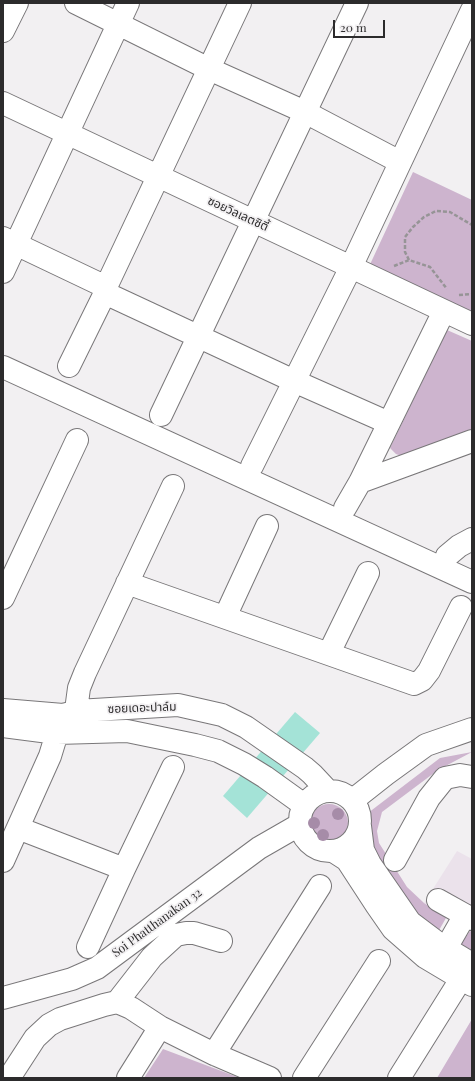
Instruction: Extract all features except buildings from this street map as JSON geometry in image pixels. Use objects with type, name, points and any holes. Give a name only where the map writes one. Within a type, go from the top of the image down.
[{"type":"street","points":[[3,31],[17,3]]},
{"type":"street","points":[[76,3],[209,69],[305,112],[400,162]]},
{"type":"street","points":[[3,272],[9,241],[68,133],[128,3]]},
{"type":"street","points":[[69,366],[240,3]]},
{"type":"street","points":[[161,416],[305,112],[349,6]]},
{"type":"street","points":[[252,466],[294,381],[358,271],[400,162],[472,10]]},
{"type":"street","name":"ซอยวิลเลตซิตี้","points":[[3,103],[472,324]]},
{"type":"street","points":[[9,241],[199,337],[389,423]]},
{"type":"street","points":[[346,508],[444,311]]},
{"type":"street","points":[[3,367],[472,582]]},
{"type":"street","points":[[3,598],[77,440]]},
{"type":"street","points":[[360,482],[472,441]]},
{"type":"street","points":[[3,861],[50,756],[67,722],[85,673],[173,486]]},
{"type":"street","points":[[225,617],[267,526]]},
{"type":"street","points":[[447,556],[459,546],[472,539]]},
{"type":"street","points":[[329,653],[368,573]]},
{"type":"street","points":[[127,583],[414,684],[422,680],[429,671],[461,607]]},
{"type":"street","name":"ซอยเดอะปาล์ม","points":[[3,726],[67,722],[148,707],[178,706],[222,715],[246,727],[309,771],[327,790]]},
{"type":"street","points":[[142,734],[148,707]]},
{"type":"street","name":"ซอยเดอะปาล์ม","points":[[3,710],[127,731],[195,744],[218,751],[244,764],[264,777],[302,815]]},
{"type":"street","points":[[230,757],[246,727]]},
{"type":"street","points":[[353,800],[426,745],[472,729]]},
{"type":"street","points":[[88,947],[173,767]]},
{"type":"street","points":[[395,860],[429,798],[445,778],[460,775],[472,777]]},
{"type":"street","points":[[360,826],[354,839],[347,846],[339,850],[329,852],[320,850],[306,841],[302,833],[302,815],[310,798],[327,790],[345,794],[353,800],[358,809],[360,820],[362,850],[370,864],[410,922],[446,948],[469,974]]},
{"type":"street","name":"Soi Phatthanakan 32","points":[[3,998],[72,979],[97,968],[302,815]]},
{"type":"street","points":[[18,828],[124,869]]},
{"type":"street","points":[[333,851],[347,860],[376,906],[393,929],[426,957],[469,974]]},
{"type":"street","points":[[214,1054],[320,886]]},
{"type":"street","points":[[438,900],[468,917],[446,948]]},
{"type":"street","points":[[117,1002],[152,957],[176,935],[194,933],[204,935],[221,942]]},
{"type":"street","points":[[304,1078],[379,961]]},
{"type":"street","points":[[399,1078],[469,974]]},
{"type":"street","points":[[9,1078],[35,1038],[49,1025],[60,1019],[117,1002],[131,1008],[160,1027],[214,1054],[270,1078]]},
{"type":"street","points":[[128,1078],[160,1027]]},
{"type":"street","points":[[3,1059],[25,1053]]},
{"type":"path","points":[[472,226],[450,212],[436,211],[424,217],[405,237],[405,252],[409,260],[430,268],[446,289],[459,295],[472,294]]},
{"type":"path","points":[[358,271],[384,270],[409,260]]},
{"type":"shaded area","points":[[413,172],[472,200],[472,319],[366,273]]},
{"type":"shaded area","points":[[447,330],[472,341],[472,431],[407,458],[396,454],[390,448]]},
{"type":"shaded area","points":[[472,752],[438,770],[382,812],[377,831],[379,843],[407,887],[424,903],[446,918],[438,932],[425,925],[361,846],[367,828],[368,813],[440,758]]},
{"type":"shaded area","points":[[325,804],[333,804],[343,809],[347,816],[347,830],[343,837],[333,842],[325,842],[315,837],[313,834],[310,827],[310,819],[315,809],[318,807]]},
{"type":"shaded area","points":[[457,851],[472,859],[472,932],[446,918],[424,903]]},
{"type":"shaded area","points":[[470,931],[472,932],[472,950],[461,944]]},
{"type":"shaded area","points":[[472,1019],[472,1078],[437,1078]]},
{"type":"shaded area","points":[[163,1049],[240,1078],[144,1078]]}]
